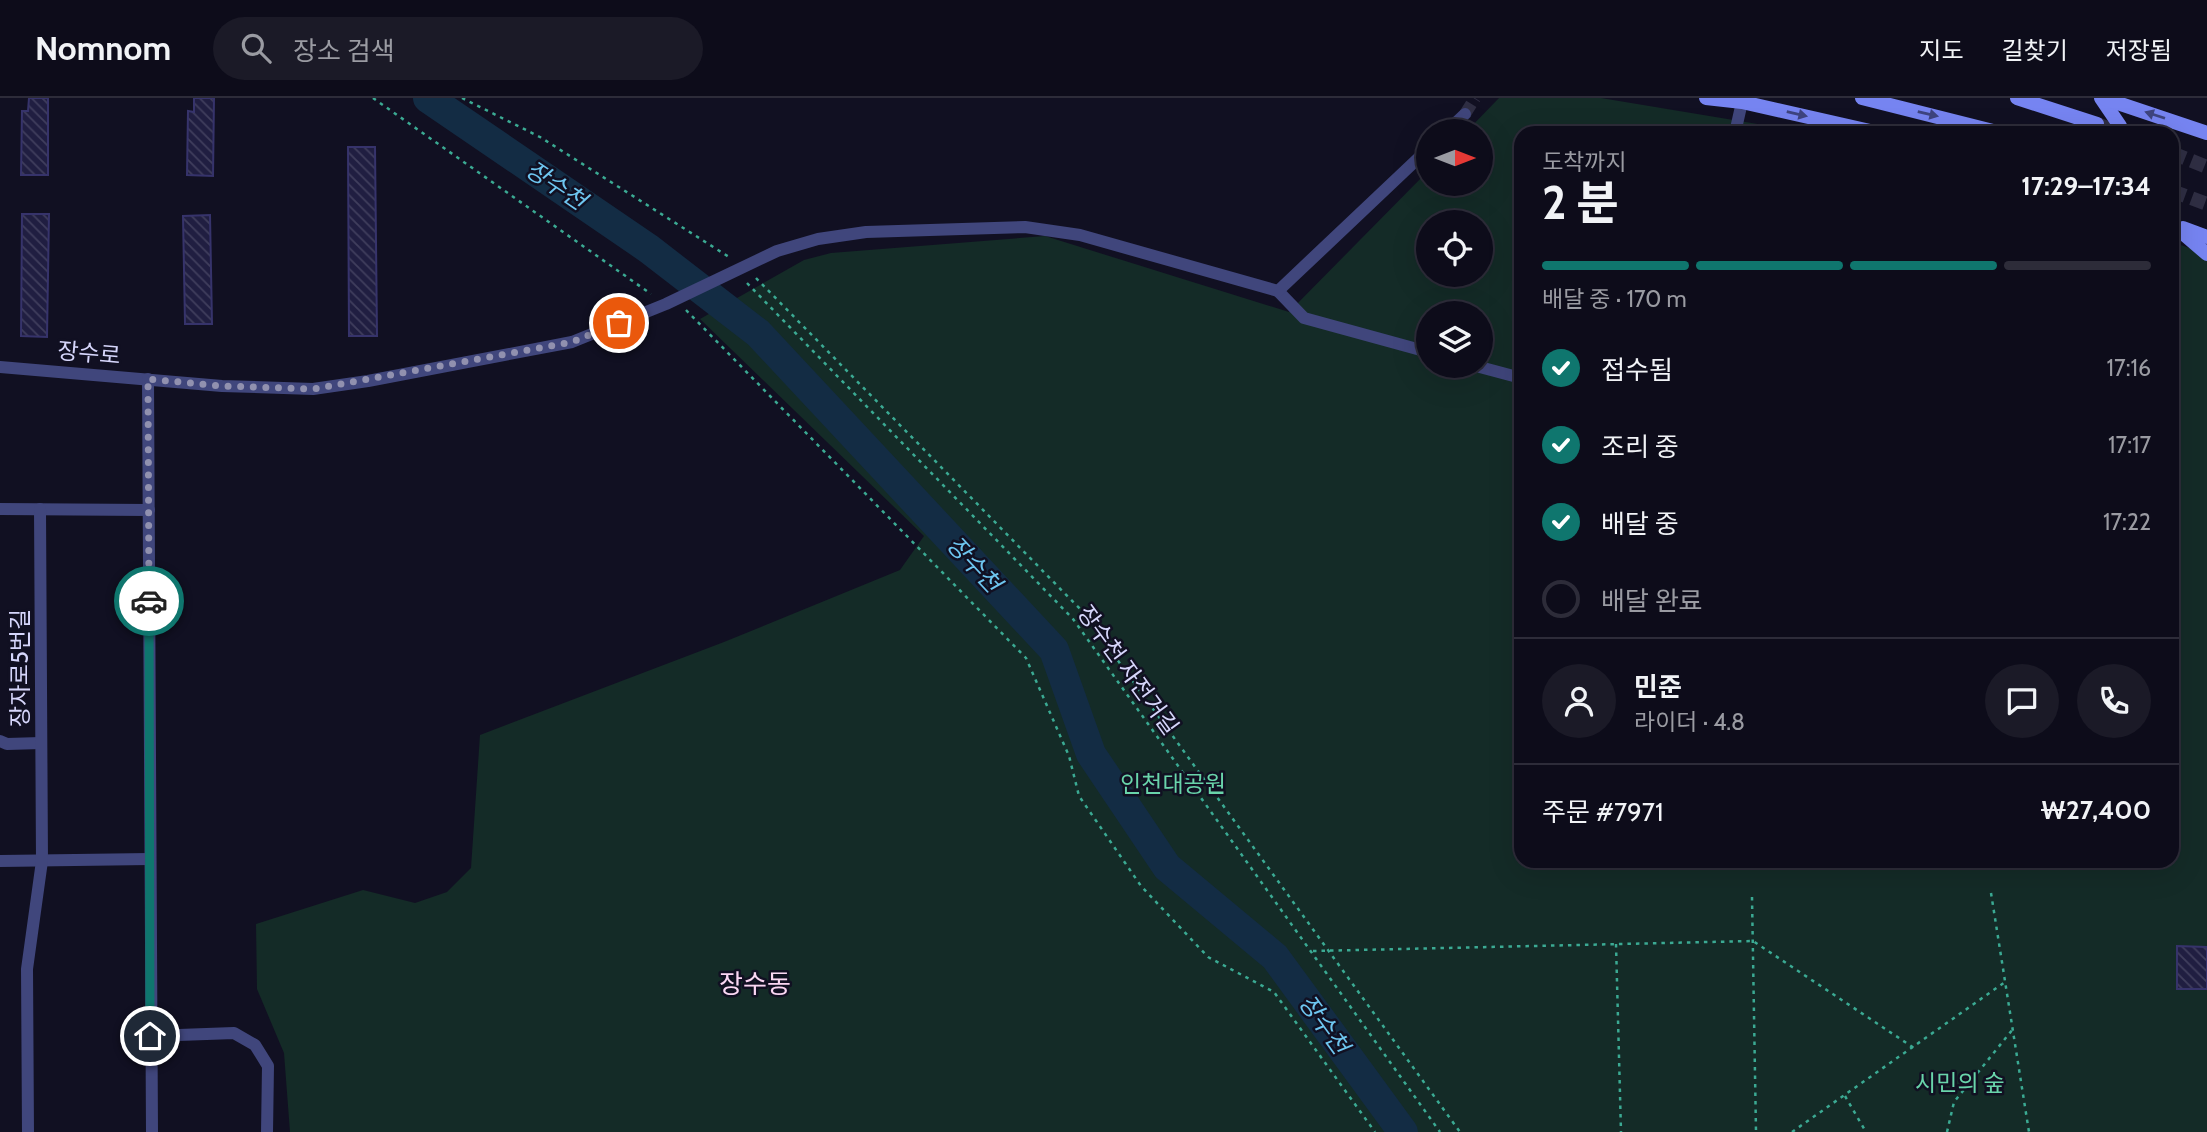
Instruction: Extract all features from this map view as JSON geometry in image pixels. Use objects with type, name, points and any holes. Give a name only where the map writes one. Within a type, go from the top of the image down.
[{"type":"main road","points":[[1706,98],[1742,102],[1848,126]]},
{"type":"main road","points":[[1862,98],[1973,126]]},
{"type":"main road","points":[[2017,98],[2097,124]]},
{"type":"main road","points":[[2102,98],[2207,133]]},
{"type":"main road","points":[[2102,98],[2120,126]]},
{"type":"main road","points":[[2191,127],[2207,147]]},
{"type":"main road","points":[[2179,226],[2207,236]]},
{"type":"main road","points":[[2179,230],[2207,254]]},
{"type":"street","points":[[1737,126],[1742,102]]},
{"type":"street","points":[[1460,119],[1465,114]]},
{"type":"street","points":[[1416,160],[1278,291],[1304,318],[1416,349]]},
{"type":"street","name":"장수로","points":[[0,367],[222,386],[313,389],[572,342],[671,302],[787,248],[818,239],[866,232],[1025,227],[1080,235],[1278,291]]},
{"type":"street","points":[[1493,371],[1514,376]]},
{"type":"street","points":[[148,379],[152,1132]]},
{"type":"street","points":[[0,509],[149,510]]},
{"type":"street","name":"장자로5번길","points":[[28,1132],[27,968],[41,861],[40,509]]},
{"type":"street","name":"장자로5번길","points":[[0,741],[7,744],[41,743]]},
{"type":"street","points":[[0,861],[150,859]]},
{"type":"street","points":[[150,1036],[234,1033],[255,1045],[268,1066],[267,1132]]},
{"type":"path","points":[[373,98],[671,302],[1026,658],[1069,756],[1079,796],[1141,886],[1208,957],[1274,992],[1375,1132]]},
{"type":"path","points":[[462,98],[540,136],[735,272],[1082,611],[1326,951],[1460,1132]]},
{"type":"path","name":"장수천 자전거길","points":[[735,272],[1073,619],[1440,1132]]},
{"type":"path","points":[[1991,893],[2029,1132]]},
{"type":"path","points":[[1752,897],[1756,1132]]},
{"type":"path","points":[[1311,951],[1753,941],[1914,1048]]},
{"type":"path","points":[[1616,944],[1621,1132]]},
{"type":"path","points":[[1792,1132],[2005,982]]},
{"type":"path","points":[[1947,1132],[1954,1102],[2013,1029]]},
{"type":"path","points":[[1845,1096],[1866,1132]]},
{"type":"green space","name":"인천대공원","points":[[1499,98],[1601,98],[1769,126],[1514,126],[1514,868],[2179,868],[2179,244],[2207,254],[2207,1132],[290,1132],[284,1053],[257,989],[256,924],[363,890],[415,903],[447,892],[471,868],[480,735],[724,642],[900,570],[924,536],[700,319],[804,260],[831,253],[1045,236],[1289,312],[1416,183],[1416,196],[1493,196],[1493,119],[1479,119]]},
{"type":"building","points":[[29,98],[48,98],[48,175],[21,175],[22,111],[28,111]]},
{"type":"building","points":[[194,98],[214,98],[213,176],[187,175],[188,111],[194,112]]},
{"type":"building","points":[[348,147],[375,147],[377,336],[349,336]]},
{"type":"building","points":[[22,214],[49,214],[47,337],[21,336]]},
{"type":"building","points":[[210,215],[212,324],[185,324],[183,216]]},
{"type":"building","points":[[2177,946],[2207,947],[2207,989],[2177,989]]},
{"type":"waterway","name":"장수천","points":[[428,98],[649,249],[758,333],[1054,650],[1091,754],[1167,867],[1275,957],[1403,1132]]},
{"type":"tunnel","points":[[1465,114],[1475,98]]},
{"type":"tunnel","points":[[2097,124],[2102,126]]},
{"type":"tunnel","points":[[2179,156],[2207,167]]},
{"type":"tunnel","points":[[2179,194],[2207,204]]},
{"type":"way so far","points":[[149,601],[148,379],[222,386],[313,389],[572,342],[619,323]]},
{"type":"district","name":"장수동","points":[[755,984]]},
{"type":"route","points":[[149,601],[150,1036]]},
{"type":"park label","name":"시민의 숲","points":[[1960,1083]]}]
